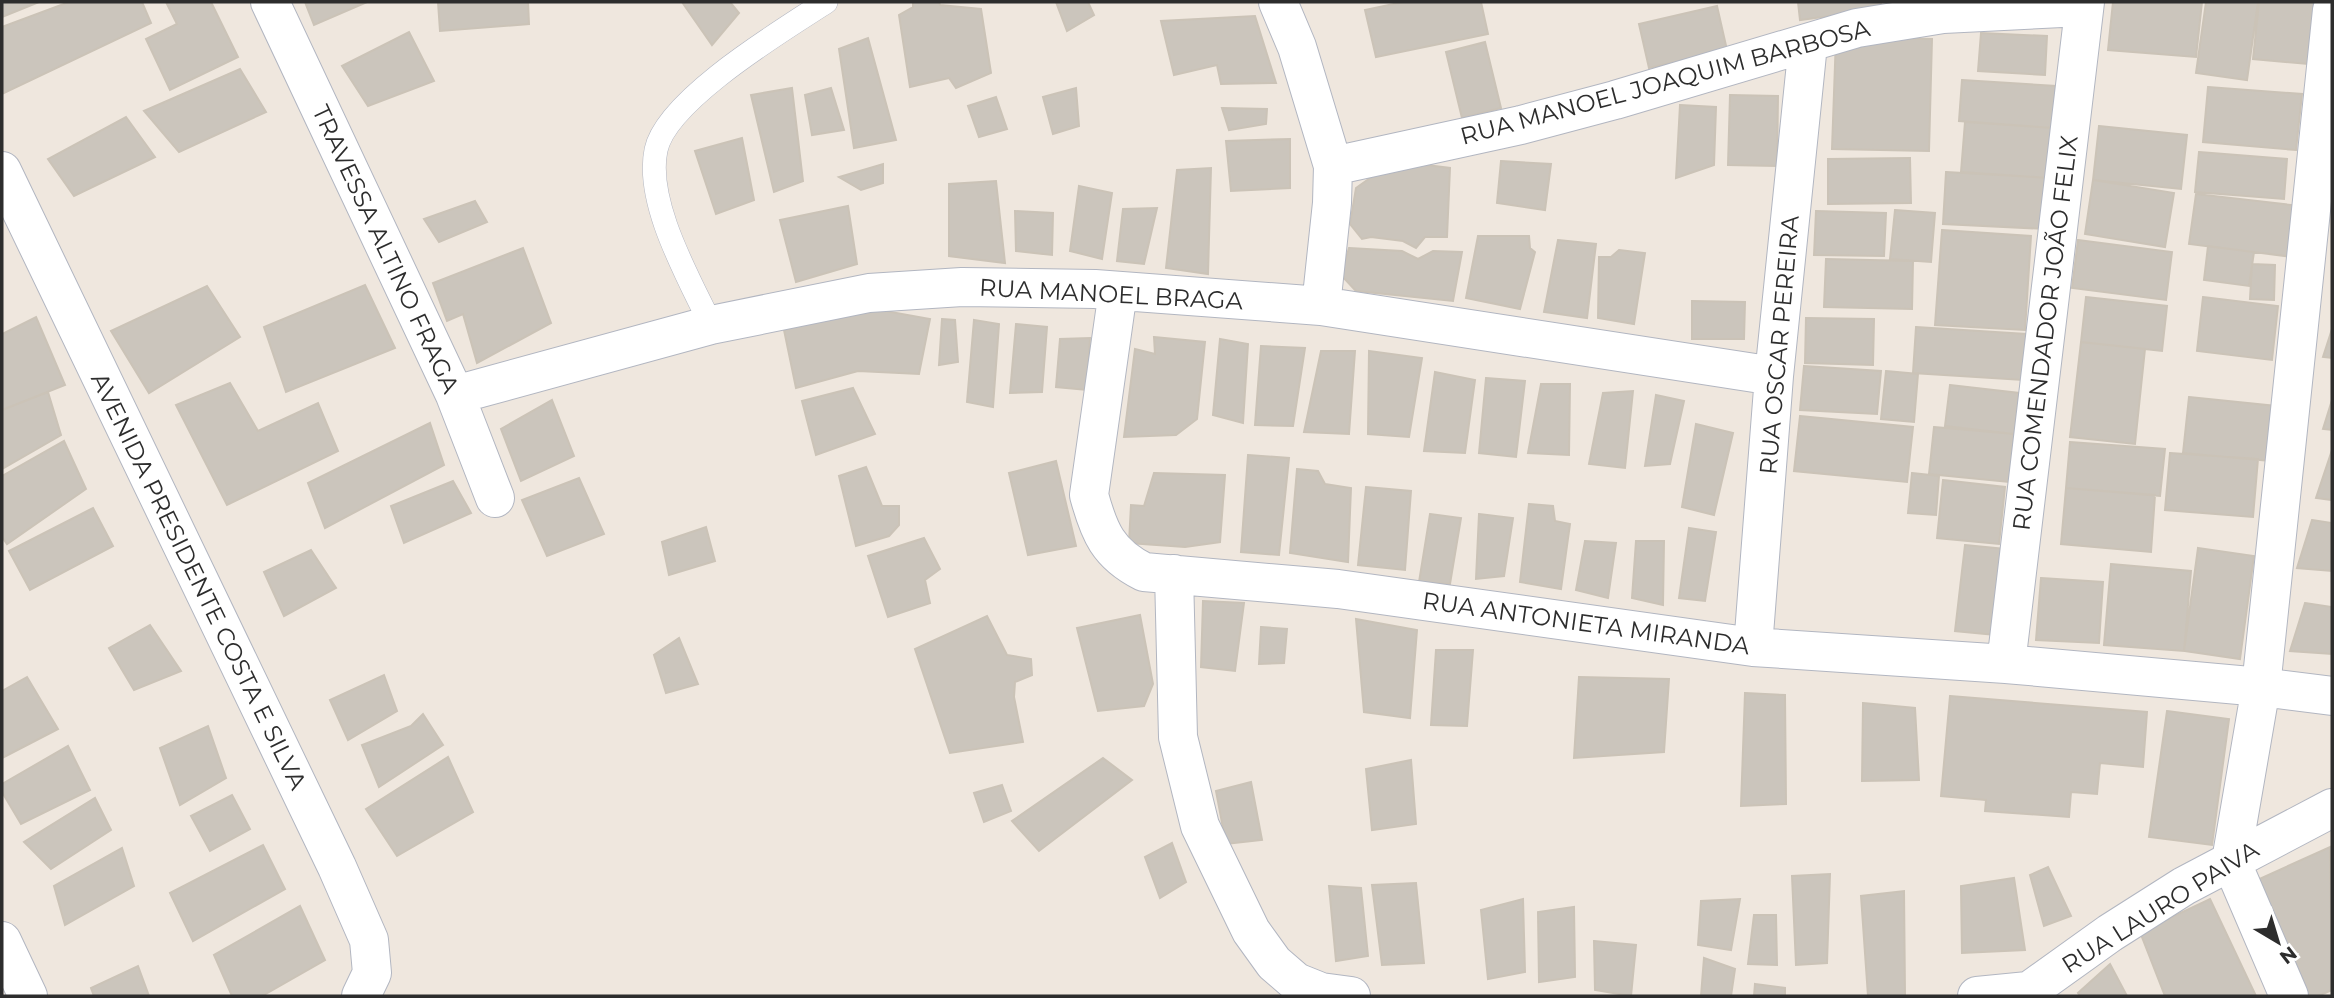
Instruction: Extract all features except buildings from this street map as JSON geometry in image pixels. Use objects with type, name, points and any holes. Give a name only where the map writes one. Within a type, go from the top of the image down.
[{"type":"street","name":"TRAVESSA ALTINO FRAGA","points":[[270,2],[455,395],[495,498]]},
{"type":"street","points":[[1278,2],[1297,47],[1333,166],[1332,203],[1321,306]]},
{"type":"street","name":"RUA MANOEL JOAQUIM BARBOSA","points":[[1333,166],[1521,125],[1857,28],[1943,14],[2084,4]]},
{"type":"street","name":"RUA COMENDADOR JOÃO FELIX","points":[[2007,664],[2084,4]]},
{"type":"street","points":[[2289,996],[2231,861],[2261,687],[2332,10]]},
{"type":"street","name":"RUA OSCAR PEREIRA","points":[[1752,647],[1774,376],[1808,44]]},
{"type":"street","name":"AVENIDA PRESIDENTE COSTA E SILVA","points":[[2,171],[348,891],[369,940],[372,973],[361,996]]},
{"type":"street","name":"RUA MANOEL BRAGA","points":[[455,395],[711,325],[869,293],[962,287],[1118,291],[1321,306],[1774,376]]},
{"type":"street","name":"RUA ANTONIETA MIRANDA","points":[[1118,291],[1089,495],[1098,527],[1123,561],[1144,572],[1338,589],[1752,647],[2007,664],[2332,696]]},
{"type":"street","points":[[1174,574],[1178,737],[1200,826],[1251,931],[1274,963],[1296,982],[1336,994]]},
{"type":"street","name":"RUA LAURO PAIVA","points":[[1977,996],[2025,993],[2110,933],[2231,861],[2332,808]]},
{"type":"street","points":[[2,941],[28,996]]},
{"type":"lane","points":[[711,325],[674,246],[660,203],[654,170],[656,149],[667,123],[691,101],[748,53],[826,2]]}]
